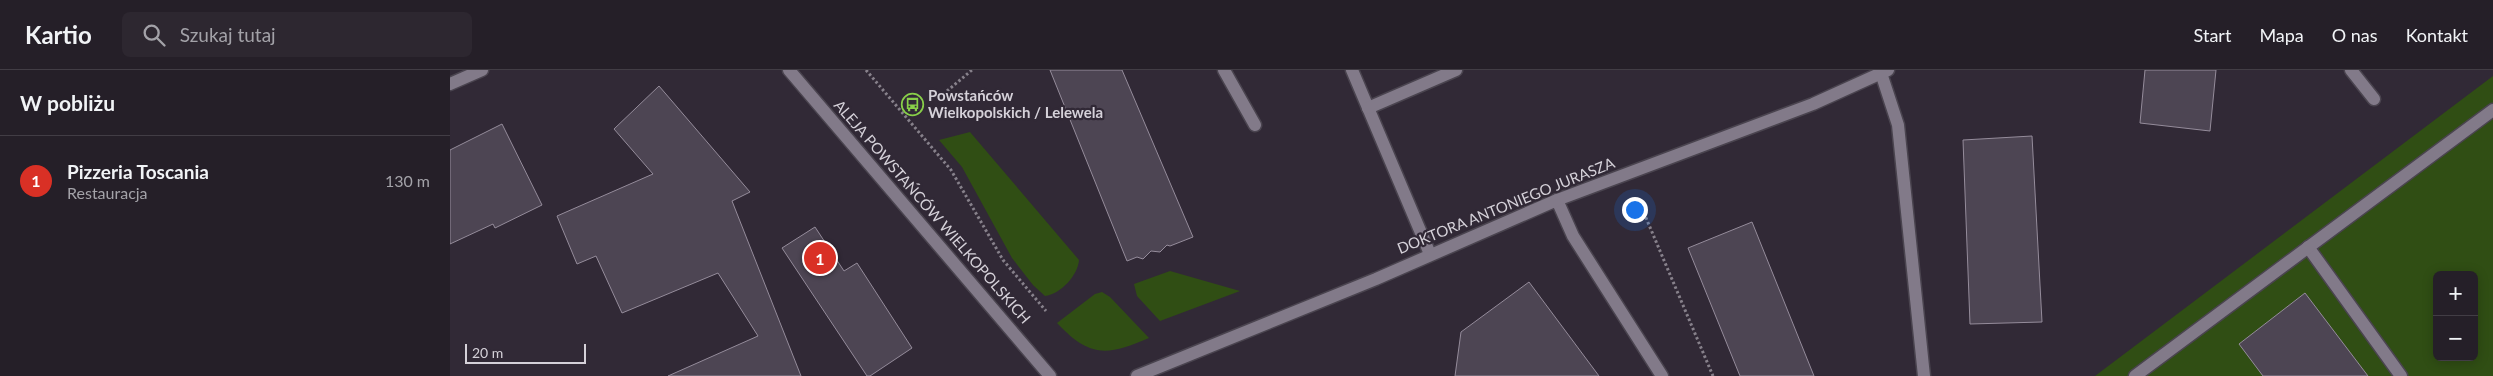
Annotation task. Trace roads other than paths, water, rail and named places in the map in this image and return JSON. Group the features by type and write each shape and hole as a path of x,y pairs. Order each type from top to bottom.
{"street":[{"path":"450,84 482,70"},
{"name":"ALEJA POWSTAŃCÓW WIELKOPOLSKICH","path":"789,70 1050,376"},
{"path":"1224,70 1254,125"},
{"path":"1352,70 1430,254"},
{"path":"1368,108 1456,70"},
{"path":"2352,70 2374,98"},
{"path":"1885,72 1898,125 1924,376"},
{"name":"DOKTORA ANTONIEGO JURASZA","path":"1137,376 1376,279 1557,200 1813,104 1885,72"},
{"path":"2141,374 2493,110"},
{"path":"1557,200 1573,236 1662,376"},
{"path":"2308,247 2401,376"}],"place":[{"name":"Powstańców Wielkopolskich / Lelewela","path":"912,105"},
{"name":"Pizzeria Toscania","path":"820,258"}]}
